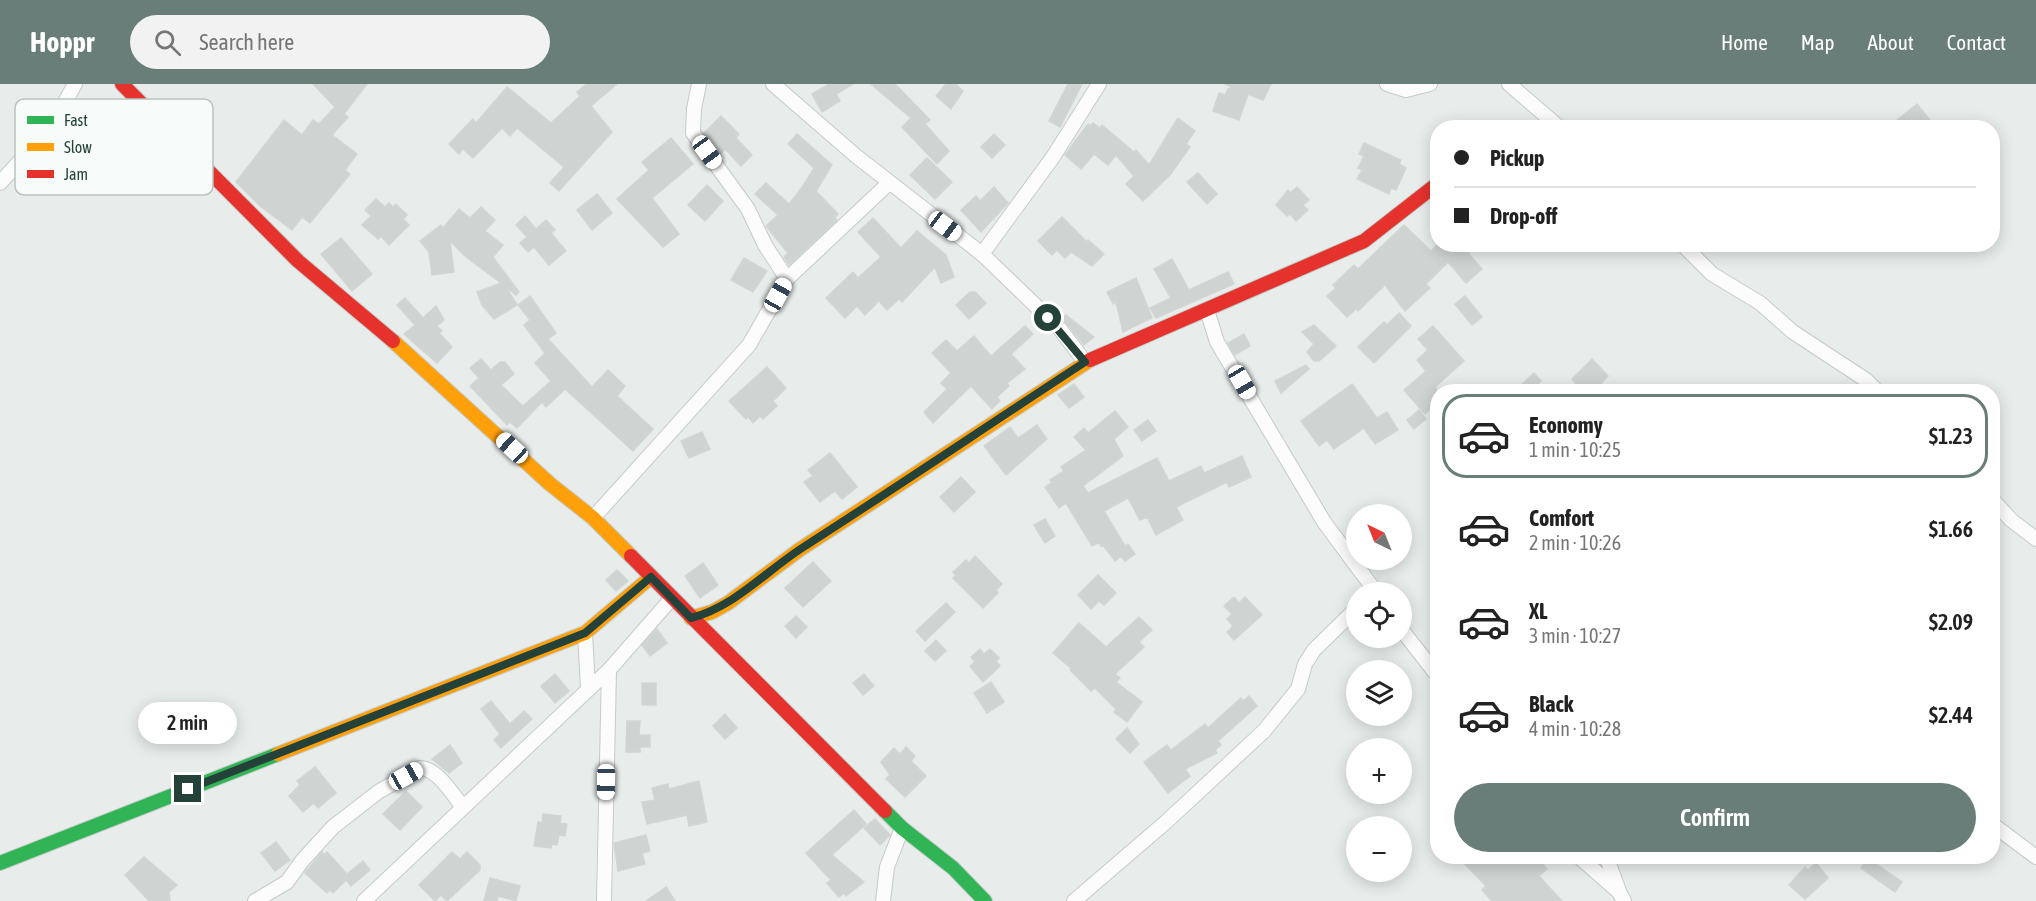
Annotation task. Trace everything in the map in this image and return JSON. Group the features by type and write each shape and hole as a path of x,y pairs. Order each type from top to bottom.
{"street":[{"path":"67,99 75,84"},
{"path":"122,84 137,99"},
{"path":"699,84 694,109 693,133 748,209 765,245 787,279"},
{"path":"773,84 889,183 982,254 1060,330 1085,362"},
{"path":"982,254 1053,157 1099,84"},
{"path":"1387,84 1406,90 1430,84"},
{"path":"1509,84 1551,120"},
{"path":"0,183 15,167"},
{"path":"213,176 298,261 437,379 550,484 593,518 902,828 953,868 985,901"},
{"path":"593,518 749,345 787,279 889,183"},
{"path":"691,618 712,612 728,603 799,550 891,492 1085,362 1364,241 1430,189"},
{"path":"1690,252 1712,274 1760,303 1793,332 1870,384"},
{"path":"1207,310 1217,342 1318,512 1369,582"},
{"path":"2000,507 2036,539"},
{"path":"0,863 585,633 651,577"},
{"path":"364,901 609,670 672,598"},
{"path":"1074,901 1166,822 1264,731 1298,689 1305,664 1314,650 1346,619"},
{"path":"585,633 588,688"},
{"path":"1412,643 1430,666"},
{"path":"604,901 609,670"},
{"path":"255,901 287,882 333,826 378,792 420,768 427,768 434,774 463,807"},
{"path":"883,901 887,867 902,828"},
{"path":"2000,830 2036,857"},
{"path":"1587,864 1622,897"},
{"path":"1609,864 1622,897"}],"building":[{"path":"313,84 367,84 344,114 348,117 332,135 357,154 345,170 350,174 310,223 302,217 292,230 260,206 236,182 284,120 302,135 313,120 319,124 335,107"},
{"path":"587,84 617,84 591,106 612,132 559,191 550,183 564,167 517,128 510,136 502,128 473,158 463,149 459,154 449,144 473,119 476,123 507,87 551,123 580,96 577,92"},
{"path":"829,84 853,84 836,94 840,101 822,112 812,94"},
{"path":"871,84 895,84 930,120 925,124 949,151 937,164 902,127 911,118"},
{"path":"946,84 956,84 963,91 951,109 936,96"},
{"path":"1068,84 1082,84 1060,127 1049,121"},
{"path":"1225,84 1271,84 1263,100 1248,94 1239,120 1213,111 1219,93 1225,95 1232,87"},
{"path":"1917,104 1930,120 1897,120"},
{"path":"721,116 739,134 736,138 752,155 741,166 725,149 720,154 704,133"},
{"path":"1178,118 1195,131 1186,144 1190,147 1170,175 1143,201 1126,184 1134,176 1116,155 1108,165 1094,154 1081,169 1065,155 1088,124 1090,126 1093,123 1100,128 1102,125 1134,152 1136,150 1149,165"},
{"path":"797,134 832,165 816,191 838,214 835,217 837,220 789,265 784,257 788,253 766,226 778,215 755,194 766,183 789,204 803,186 814,168 788,144"},
{"path":"994,134 1005,145 992,158 981,147"},
{"path":"671,138 693,164 652,198 679,234 663,247 617,199 649,170 642,162"},
{"path":"1364,143 1401,160 1399,164 1406,168 1396,190 1391,188 1389,194 1357,179 1362,170 1358,168 1364,156 1359,154"},
{"path":"927,158 952,182 935,199 910,175"},
{"path":"1198,173 1217,194 1207,204 1187,182"},
{"path":"707,185 723,201 705,221 688,205"},
{"path":"994,187 1008,203 981,232 961,210 976,196 980,201"},
{"path":"1297,187 1309,200 1303,205 1308,210 1296,221 1276,205 1288,190 1290,193"},
{"path":"597,194 612,213 592,230 577,210"},
{"path":"376,199 385,207 389,203 393,207 396,204 407,215 403,219 409,225 389,245 381,236 378,239 362,225 371,216 365,210"},
{"path":"481,207 495,220 485,231 503,245 493,257 519,292 516,295 506,287 517,305 494,319 482,305 477,292 501,283 466,257 450,241 454,272 432,275 429,252 420,241 441,225 443,228 459,209 470,218"},
{"path":"525,216 536,229 546,220 555,230 551,233 566,251 549,265 534,247 528,252 520,243 527,237 516,225"},
{"path":"1062,217 1087,242 1088,240 1104,254 1092,266 1071,252 1065,258 1057,250 1052,255 1038,241"},
{"path":"873,218 901,248 917,231 946,255 954,277 941,283 935,267 902,302 899,299 887,310 879,301 865,315 857,306 845,318 826,298 853,272 858,278 881,257 858,232"},
{"path":"1404,225 1430,252 1469,252 1482,269 1466,283 1448,262 1426,284 1430,288 1405,311 1385,285 1358,311 1356,309 1347,317 1327,296 1336,288 1333,285 1354,265 1358,269"},
{"path":"341,238 372,274 352,291 321,254"},
{"path":"744,258 767,271 753,292 731,280"},
{"path":"1172,259 1189,290 1228,272 1234,284 1156,318 1150,308 1171,298 1154,269"},
{"path":"1136,278 1152,318 1123,332 1116,302 1113,304 1107,292"},
{"path":"970,292 975,292 986,303 969,319 956,305"},
{"path":"530,296 556,333 548,339 592,387 608,370 625,386 617,396 653,429 633,451 565,389 546,407 542,402 517,428 510,422 507,425 470,386 479,378 470,368 481,359 491,370 500,362 505,362 514,374 501,385 523,406 551,381 535,363 545,353 524,325 530,320 518,305"},
{"path":"1465,296 1482,317 1472,325 1455,304"},
{"path":"405,298 423,318 436,306 444,320 437,326 442,331 439,333 452,347 437,363 404,334 415,325 397,305"},
{"path":"1399,313 1411,326 1374,363 1358,347 1384,322 1387,325"},
{"path":"1066,315 1094,337 1084,345 1062,318"},
{"path":"1314,325 1336,346 1319,361 1314,361 1307,352 1314,344 1302,332"},
{"path":"1025,326 1033,334 1011,354 1025,369 1007,383 1009,386 997,397 1000,401 992,409 971,386 933,423 924,412 947,389 941,383 951,373 932,353 946,340 957,351 974,336 991,356"},
{"path":"1433,326 1464,361 1438,384 1430,384 1430,409 1425,414 1404,390 1426,371 1417,360 1428,350 1418,339"},
{"path":"1244,334 1250,346 1235,355 1228,343"},
{"path":"1592,359 1608,376 1600,384 1577,384 1572,379"},
{"path":"1306,365 1309,369 1281,393 1275,381"},
{"path":"767,367 786,388 773,401 777,406 763,419 760,416 753,423 729,401"},
{"path":"1534,373 1541,381 1538,384 1522,384"},
{"path":"1074,384 1084,397 1069,408 1058,395"},
{"path":"1352,384 1377,418 1387,412 1398,430 1375,444 1364,428 1334,449 1327,440 1319,446 1301,421"},
{"path":"1419,410 1426,419 1414,429 1407,420"},
{"path":"1115,411 1128,427 1114,439 1123,456 1083,486 1088,493 1157,458 1169,481 1201,466 1204,473 1242,456 1251,477 1229,487 1227,482 1176,507 1183,520 1156,535 1147,517 1140,520 1128,498 1104,511 1125,546 1128,544 1135,554 1125,561 1121,556 1115,561 1099,542 1092,546 1066,503 1059,508 1045,487 1052,483 1050,480 1064,471 1061,467 1086,450 1074,437 1084,428 1088,433"},
{"path":"1148,420 1156,431 1142,441 1134,430"},
{"path":"1037,425 1047,439 1006,475 984,446 1010,427 1018,438"},
{"path":"702,432 710,449 689,458 681,441"},
{"path":"830,453 857,487 842,499 835,491 820,502 804,482 813,476 808,470"},
{"path":"961,477 975,492 954,512 940,497"},
{"path":"1045,519 1055,536 1045,543 1034,525"},
{"path":"975,556 1002,584 996,590 998,593 983,608 953,578 956,575 953,572 966,560 969,563"},
{"path":"813,562 831,581 803,607 785,588"},
{"path":"703,563 718,585 700,598 685,576"},
{"path":"617,570 628,581 616,591 606,580"},
{"path":"1098,575 1116,593 1104,605 1099,601 1091,609 1078,595"},
{"path":"1234,597 1239,603 1245,597 1262,615 1234,640 1227,632 1233,626 1227,619 1232,614 1224,606"},
{"path":"946,603 955,612 925,641 916,631"},
{"path":"796,616 807,627 796,638 785,626"},
{"path":"1139,617 1152,630 1139,642 1144,647 1115,674 1120,678 1116,682 1142,702 1127,722 1114,712 1116,709 1095,688 1091,691 1070,670 1072,669 1053,653 1079,623 1106,647"},
{"path":"657,629 667,643 650,656 642,645"},
{"path":"936,640 946,651 935,661 925,651"},
{"path":"980,649 984,654 990,649 999,658 996,661 1000,666 983,682 970,666 975,662 971,657"},
{"path":"555,674 569,691 555,703 541,686"},
{"path":"864,674 874,686 863,695 853,683"},
{"path":"991,682 1004,702 987,713 974,693"},
{"path":"642,683 656,683 656,705 642,705"},
{"path":"1249,696 1257,706 1218,741 1221,745 1215,750 1217,753 1185,769 1190,776 1168,793 1144,762 1167,745 1171,750 1205,724 1208,728 1241,698 1243,701"},
{"path":"491,701 510,724 524,711 532,719 501,748 494,740 500,734 481,709"},
{"path":"725,714 737,728 725,739 713,726"},
{"path":"627,721 640,721 639,735 650,735 650,747 640,747 640,752 626,752"},
{"path":"1127,728 1139,744 1130,753 1116,739"},
{"path":"450,745 462,763 449,773 432,759"},
{"path":"906,747 915,756 911,761 926,776 905,797 886,779 890,775 881,762 894,748 900,754"},
{"path":"315,767 336,793 318,808 314,803 303,812 289,796 300,785 297,781"},
{"path":"699,781 707,822 689,826 687,815 647,824 642,802 655,800 652,788 668,784 669,789"},
{"path":"406,791 422,807 400,830 383,814"},
{"path":"854,810 866,824 832,855 864,882 846,896 844,893 839,897 827,883 831,880 806,853"},
{"path":"543,814 561,816 560,823 567,824 565,836 559,835 557,845 552,844 551,848 534,846 538,822 542,823"},
{"path":"875,819 890,835 880,845 864,828"},
{"path":"646,835 650,851 642,853 645,864 618,871 614,843"},
{"path":"276,842 290,860 275,871 261,853"},
{"path":"322,852 324,855 327,852 347,874 363,861 370,870 351,886 346,880 333,893 330,890 327,893 305,873"},
{"path":"452,852 460,859 467,852 480,865 480,870 447,901 441,895 435,901 419,885"},
{"path":"144,857 177,885 169,892 170,901 149,901 125,875"},
{"path":"1465,864 1543,864 1547,869 1539,876 1562,901 1492,901 1482,890 1486,886"},
{"path":"1817,864 1828,878 1805,899 1789,885 1805,867 1808,870"},
{"path":"1864,864 1876,864 1902,882 1895,892 1861,868"},
{"path":"490,878 520,886 516,901 498,896 497,901 484,901"},
{"path":"666,887 675,901 646,901"}],"traffic: fast":[{"path":"0,863 278,754"},
{"path":"885,811 902,828 953,868 985,901"}],"traffic: slow":[{"path":"393,341 550,484 593,518 631,556"},
{"path":"691,618 712,612 728,603 799,550 1090,360"},
{"path":"278,754 585,633 651,577"}],"traffic: jam":[{"path":"122,84 137,99"},
{"path":"213,176 298,261 393,341"},
{"path":"1090,360 1364,241 1430,189"},
{"path":"631,556 885,811"}],"route":[{"path":"188,789 585,633 651,577 691,618 712,612 728,603 799,550 891,492 1085,362 1048,318"}]}
